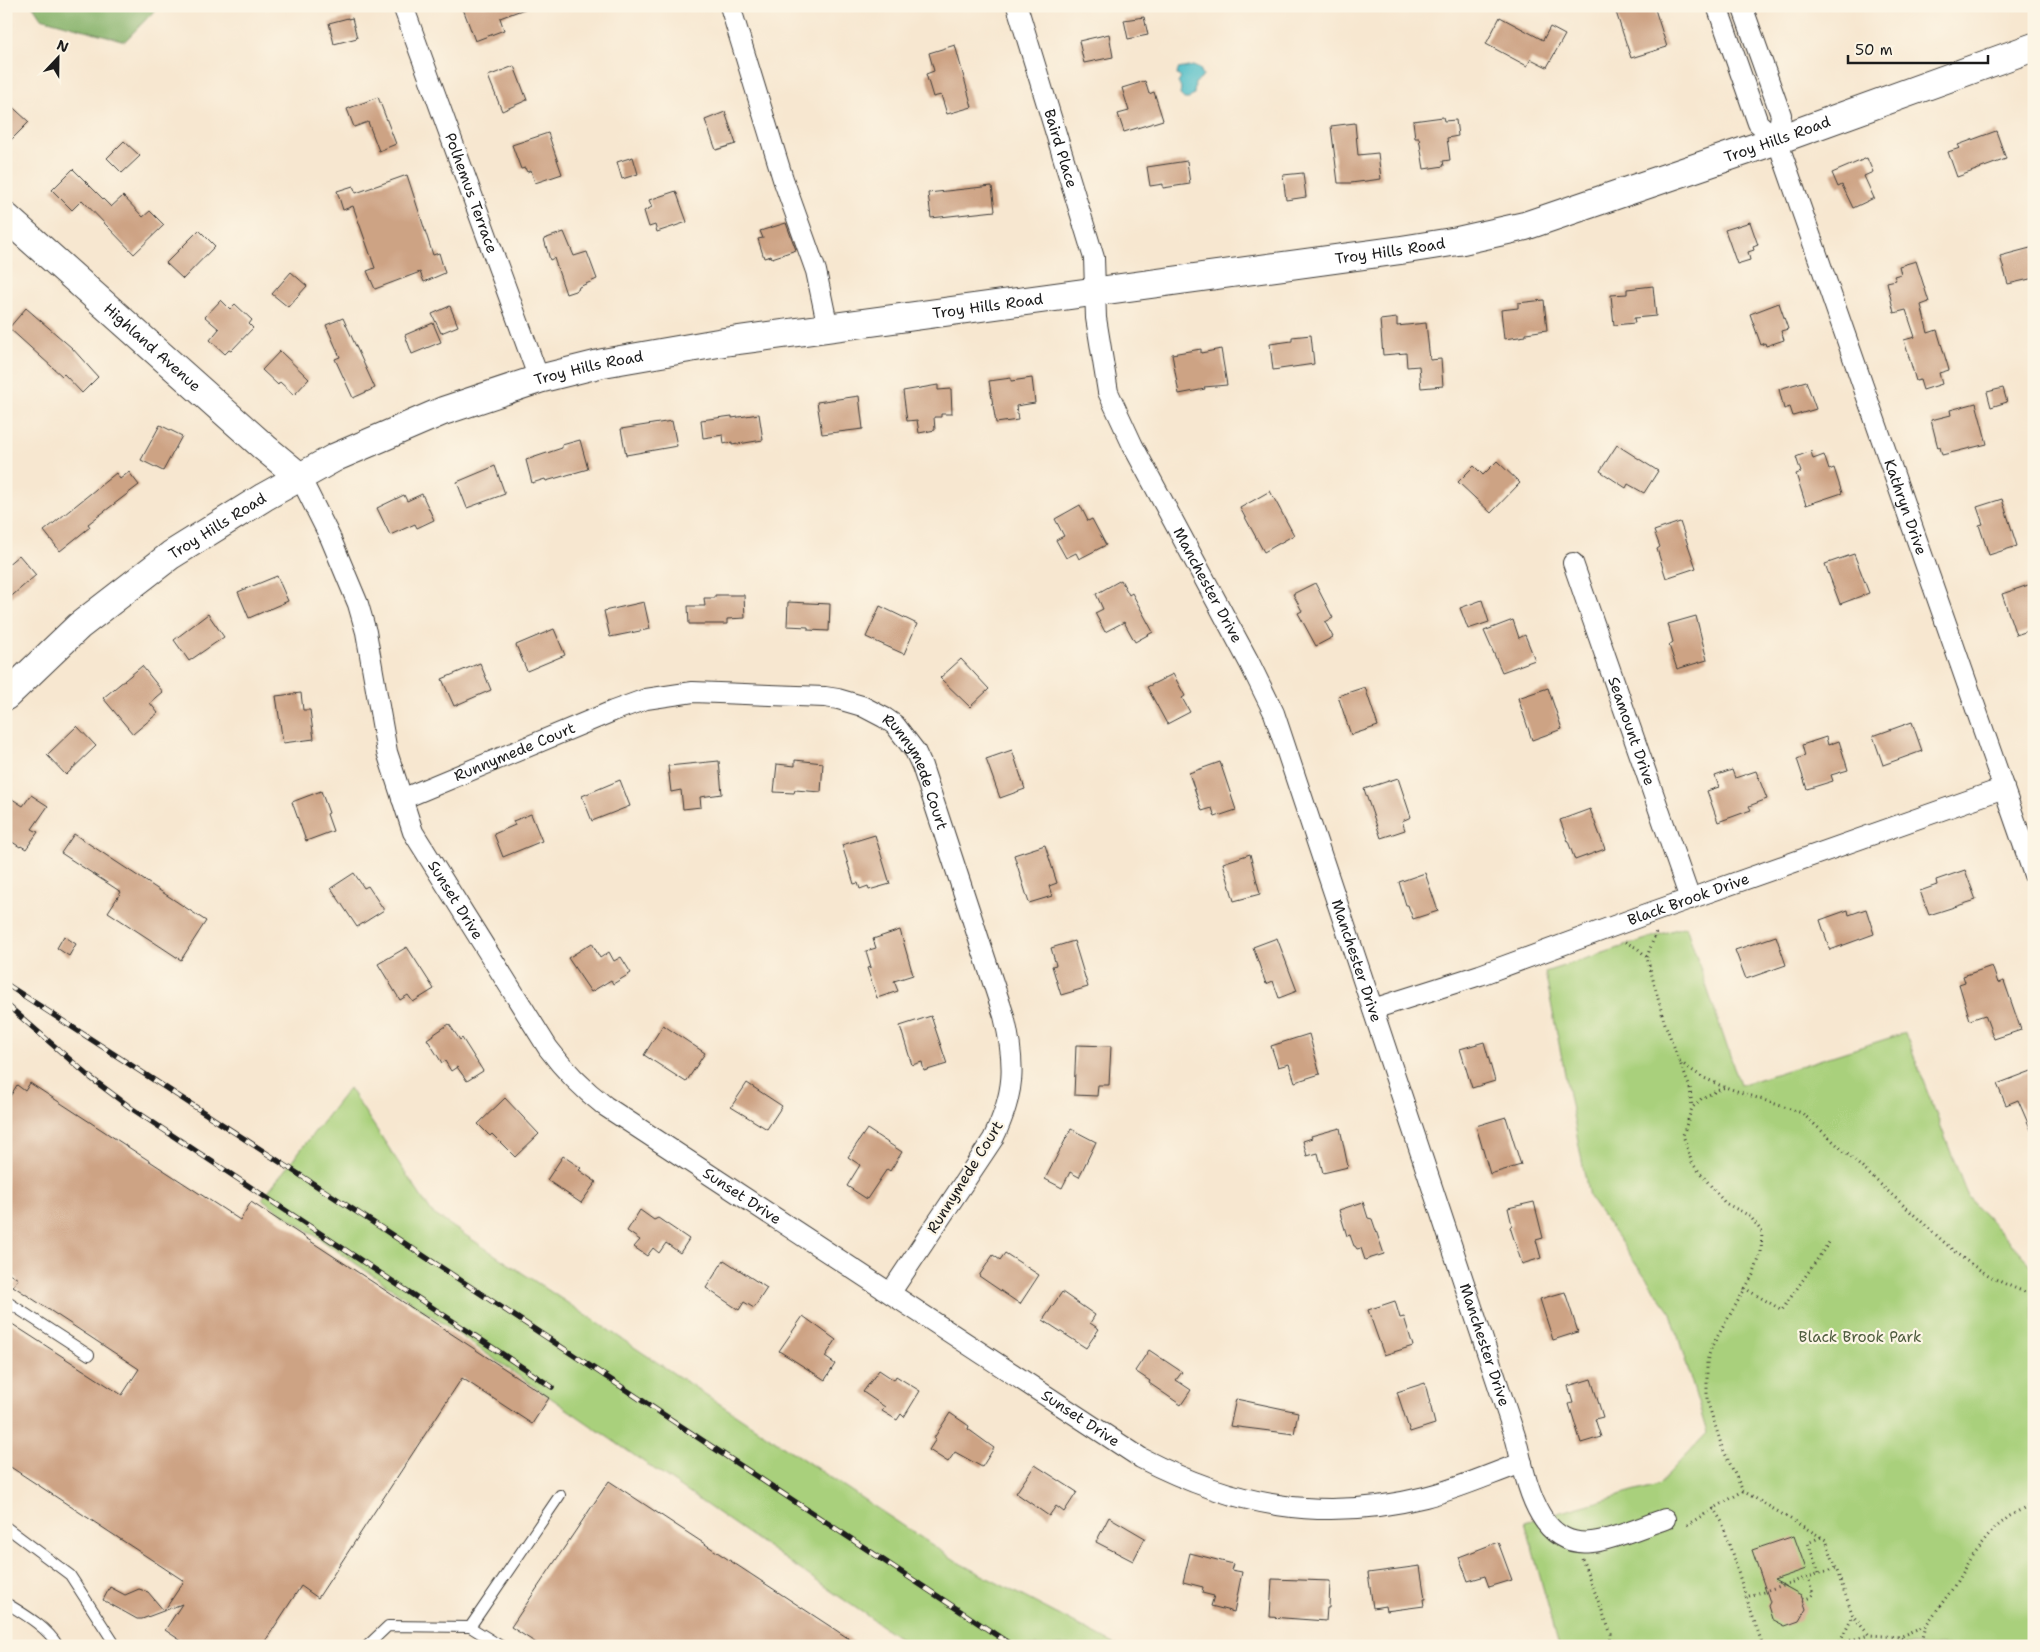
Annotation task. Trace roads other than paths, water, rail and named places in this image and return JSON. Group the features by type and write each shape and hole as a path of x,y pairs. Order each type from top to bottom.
{"main road":[{"name":"Troy Hills Road","path":"6,696 78,626 171,555 264,496 336,457 443,411 539,379 603,363 706,345 1458,241 1525,226 1777,140 2034,47"},
{"name":"Highland Avenue","path":"6,217 258,442 300,477"}],"street":[{"name":"Polhemus Terrace","path":"403,6 539,379"},
{"path":"730,6 783,179 816,271 828,328"},
{"name":"Baird Place","path":"1017,6 1094,258 1095,292"},
{"path":"1716,6 1758,123 1777,140"},
{"path":"1742,6 1780,115 1777,140"},
{"name":"Kathryn Drive","path":"1777,140 2034,876"},
{"name":"Manchester Drive","path":"1095,292 1096,318 1108,392 1133,446 1274,713 1512,1427 1535,1504 1547,1527 1557,1535 1576,1542 1594,1542 1665,1519"},
{"name":"Sunset Drive","path":"300,477 330,537 358,604 366,632 387,752 413,832 548,1048 575,1081 605,1106 1141,1458 1175,1475 1225,1494 1260,1503 1298,1508 1336,1509 1387,1505 1449,1490 1522,1463"},
{"name":"Seamount Drive","path":"1573,563 1690,899"},
{"name":"Runnymede Court","path":"402,799 613,711 646,699 671,695 693,692 825,697 862,706 895,725 916,751 922,766 1004,1016 1010,1040 1013,1065 1009,1099 1004,1116 993,1139 890,1292"},
{"name":"Black Brook Drive","path":"1373,1009 1480,975 2004,788"}],"lane":[{"path":"6,1300 89,1355"},
{"path":"470,1627 560,1495"},
{"path":"6,1527 70,1575 116,1646"},
{"path":"6,1603 28,1617 54,1639 58,1646"},
{"path":"367,1646 388,1626 470,1627 501,1646"}],"water":[{"path":"1193,66 1200,69 1203,75 1195,83 1194,94 1189,99 1184,99 1180,95 1181,87 1178,83 1181,78 1177,75 1178,69"}],"railway":[{"path":"6,984 380,1227 1013,1646"},
{"path":"6,1004 91,1078 131,1108 552,1387"}],"park label":[{"name":"Black Brook Park","path":"1860,1337"}]}
